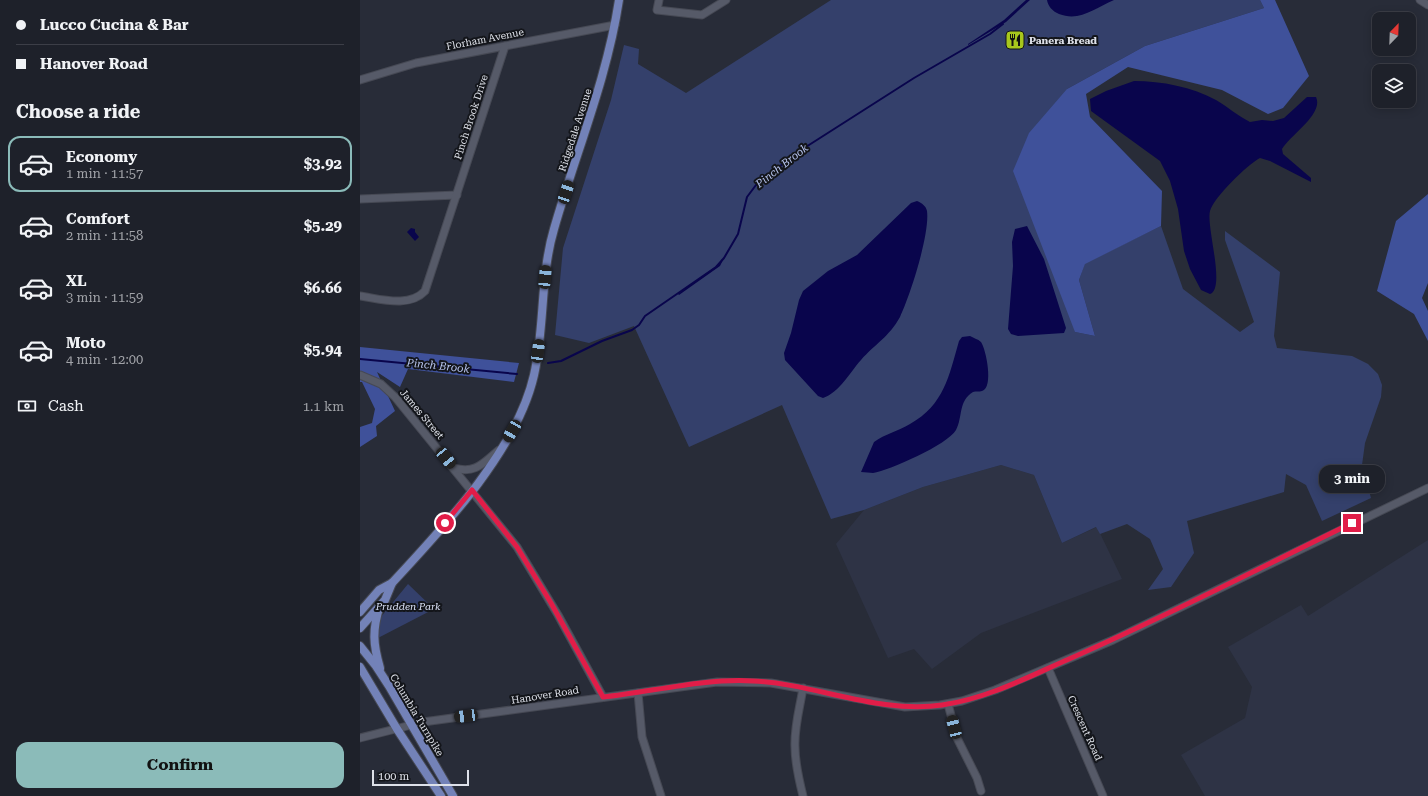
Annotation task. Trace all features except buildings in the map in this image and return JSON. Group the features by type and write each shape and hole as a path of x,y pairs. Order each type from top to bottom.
{"main road":[{"name":"Ridgedale Avenue","path":"360,612 379,590 392,583 422,551 472,490 504,446 517,422 534,376 549,247 606,65 619,0"},
{"name":"Ridgedale Avenue","path":"360,628 385,600 392,583"},
{"path":"380,605 374,630 373,643 382,675"},
{"name":"Columbia Turnpike","path":"360,646 382,675 453,796"},
{"path":"360,667 397,729 441,796"}],"street":[{"path":"659,0 657,10 697,15 706,13 726,0"},
{"path":"1420,0 1428,5"},
{"name":"Florham Avenue","path":"360,80 416,63 615,25"},
{"name":"Pinch Brook Drive","path":"360,296 406,302 421,296 428,286 505,46"},
{"path":"360,199 457,195"},
{"name":"James Street","path":"360,375 380,384 395,397 517,547 551,603 603,697"},
{"path":"454,468 464,471 477,469 504,446"},
{"name":"Hanover Road","path":"360,738 411,725 705,683 736,681 771,683 804,688 905,707 948,704 988,692 1113,640 1428,488"},
{"name":"Crescent Road","path":"1048,668 1103,796"},
{"path":"803,796 795,760 795,732 804,688"},
{"path":"638,693 642,737 661,796"},
{"path":"948,704 956,738 973,769 981,792"}],"shaded area":[{"path":"1026,0 1030,0 1006,22 968,45 1004,20"},
{"path":"1047,0 1114,0 1087,13 1067,16 1054,11 1048,4"},
{"path":"1260,0 1275,0 1309,76 1283,108 1268,114 1222,90 1128,67 1086,94 1090,117 1162,191 1161,226 1085,264 1079,280 1095,336 1075,332 1013,171 1029,133 1067,89 1145,46 1264,8"},
{"path":"1134,81 1155,82 1187,88 1207,95 1250,122 1262,120 1273,121 1284,118 1307,97 1316,97 1317,104 1311,117 1282,149 1283,154 1311,178 1311,182 1270,161 1260,158 1247,167 1224,190 1213,205 1210,211 1210,219 1216,281 1214,289 1210,294 1201,290 1190,269 1184,251 1178,209 1170,181 1160,161 1091,111 1090,99 1106,91"},
{"path":"1428,194 1428,283 1422,298 1428,311 1428,341 1414,314 1377,291 1396,221"},
{"path":"917,201 926,208 927,221 914,280 900,317 887,335 866,354 840,387 823,398 818,396 785,360 784,353 803,291 828,271 857,255 911,203"},
{"path":"1027,226 1044,259 1066,328 1064,333 1018,336 1011,334 1008,329 1013,266 1012,242 1015,229"},
{"path":"411,228 415,229 415,232 419,237 415,241 407,232"},
{"path":"722,259 723,260 720,266 679,295 678,294 719,264"},
{"path":"970,336 980,341 983,346 987,360 988,383 986,388 982,391 973,392 965,400 956,430 942,443 918,456 881,471 873,473 861,472 874,442 910,424 931,408 944,388 959,341 962,337"},
{"path":"360,347 519,363 514,382 408,369 400,387 377,372 395,411 376,426 377,436 360,447 360,427 372,423 375,409 362,382 360,382"},
{"path":"1001,465 1034,475 1062,543 1097,527 1122,579 981,633 932,669 914,649 888,658 836,544 864,510 923,487"},
{"path":"1428,540 1428,796 1205,796 1181,755 1245,718 1252,687 1228,647 1301,605 1308,616"}],"green space":[{"path":"831,0 1260,0 1264,8 1145,46 1067,89 1075,332 1095,336 1079,280 1085,263 1161,226 1183,289 1240,332 1254,322 1225,240 1225,231 1280,272 1274,336 1277,348 1352,356 1368,364 1378,374 1382,385 1381,397 1365,443 1362,465 1371,498 1322,521 1306,485 1286,474 1284,492 1187,521 1194,553 1171,587 1148,590 1163,569 1150,539 1127,524 1100,534 1096,527 1062,543 1034,475 1001,465 923,487 864,510 831,519 782,405 689,447 634,326 589,343 555,335 563,248 611,100 624,45 639,49 638,64 686,93"},
{"name":"Prudden Park","path":"408,584 434,609 376,639 380,618"}],"waterway":[{"name":"Pinch Brook","path":"548,363 561,361 602,341 632,330 639,325 645,316 716,267 724,258 738,234 747,197 756,185 798,152 914,78 990,34 1003,24"},
{"name":"Pinch Brook","path":"360,359 517,374"}],"place":[{"name":"Panera Bread","path":"1015,40"}],"route":[{"path":"445,523 472,490 517,547 535,575 603,697 717,682 754,681 804,688 905,707 940,705 962,701 995,690 1113,640 1352,523"}]}
